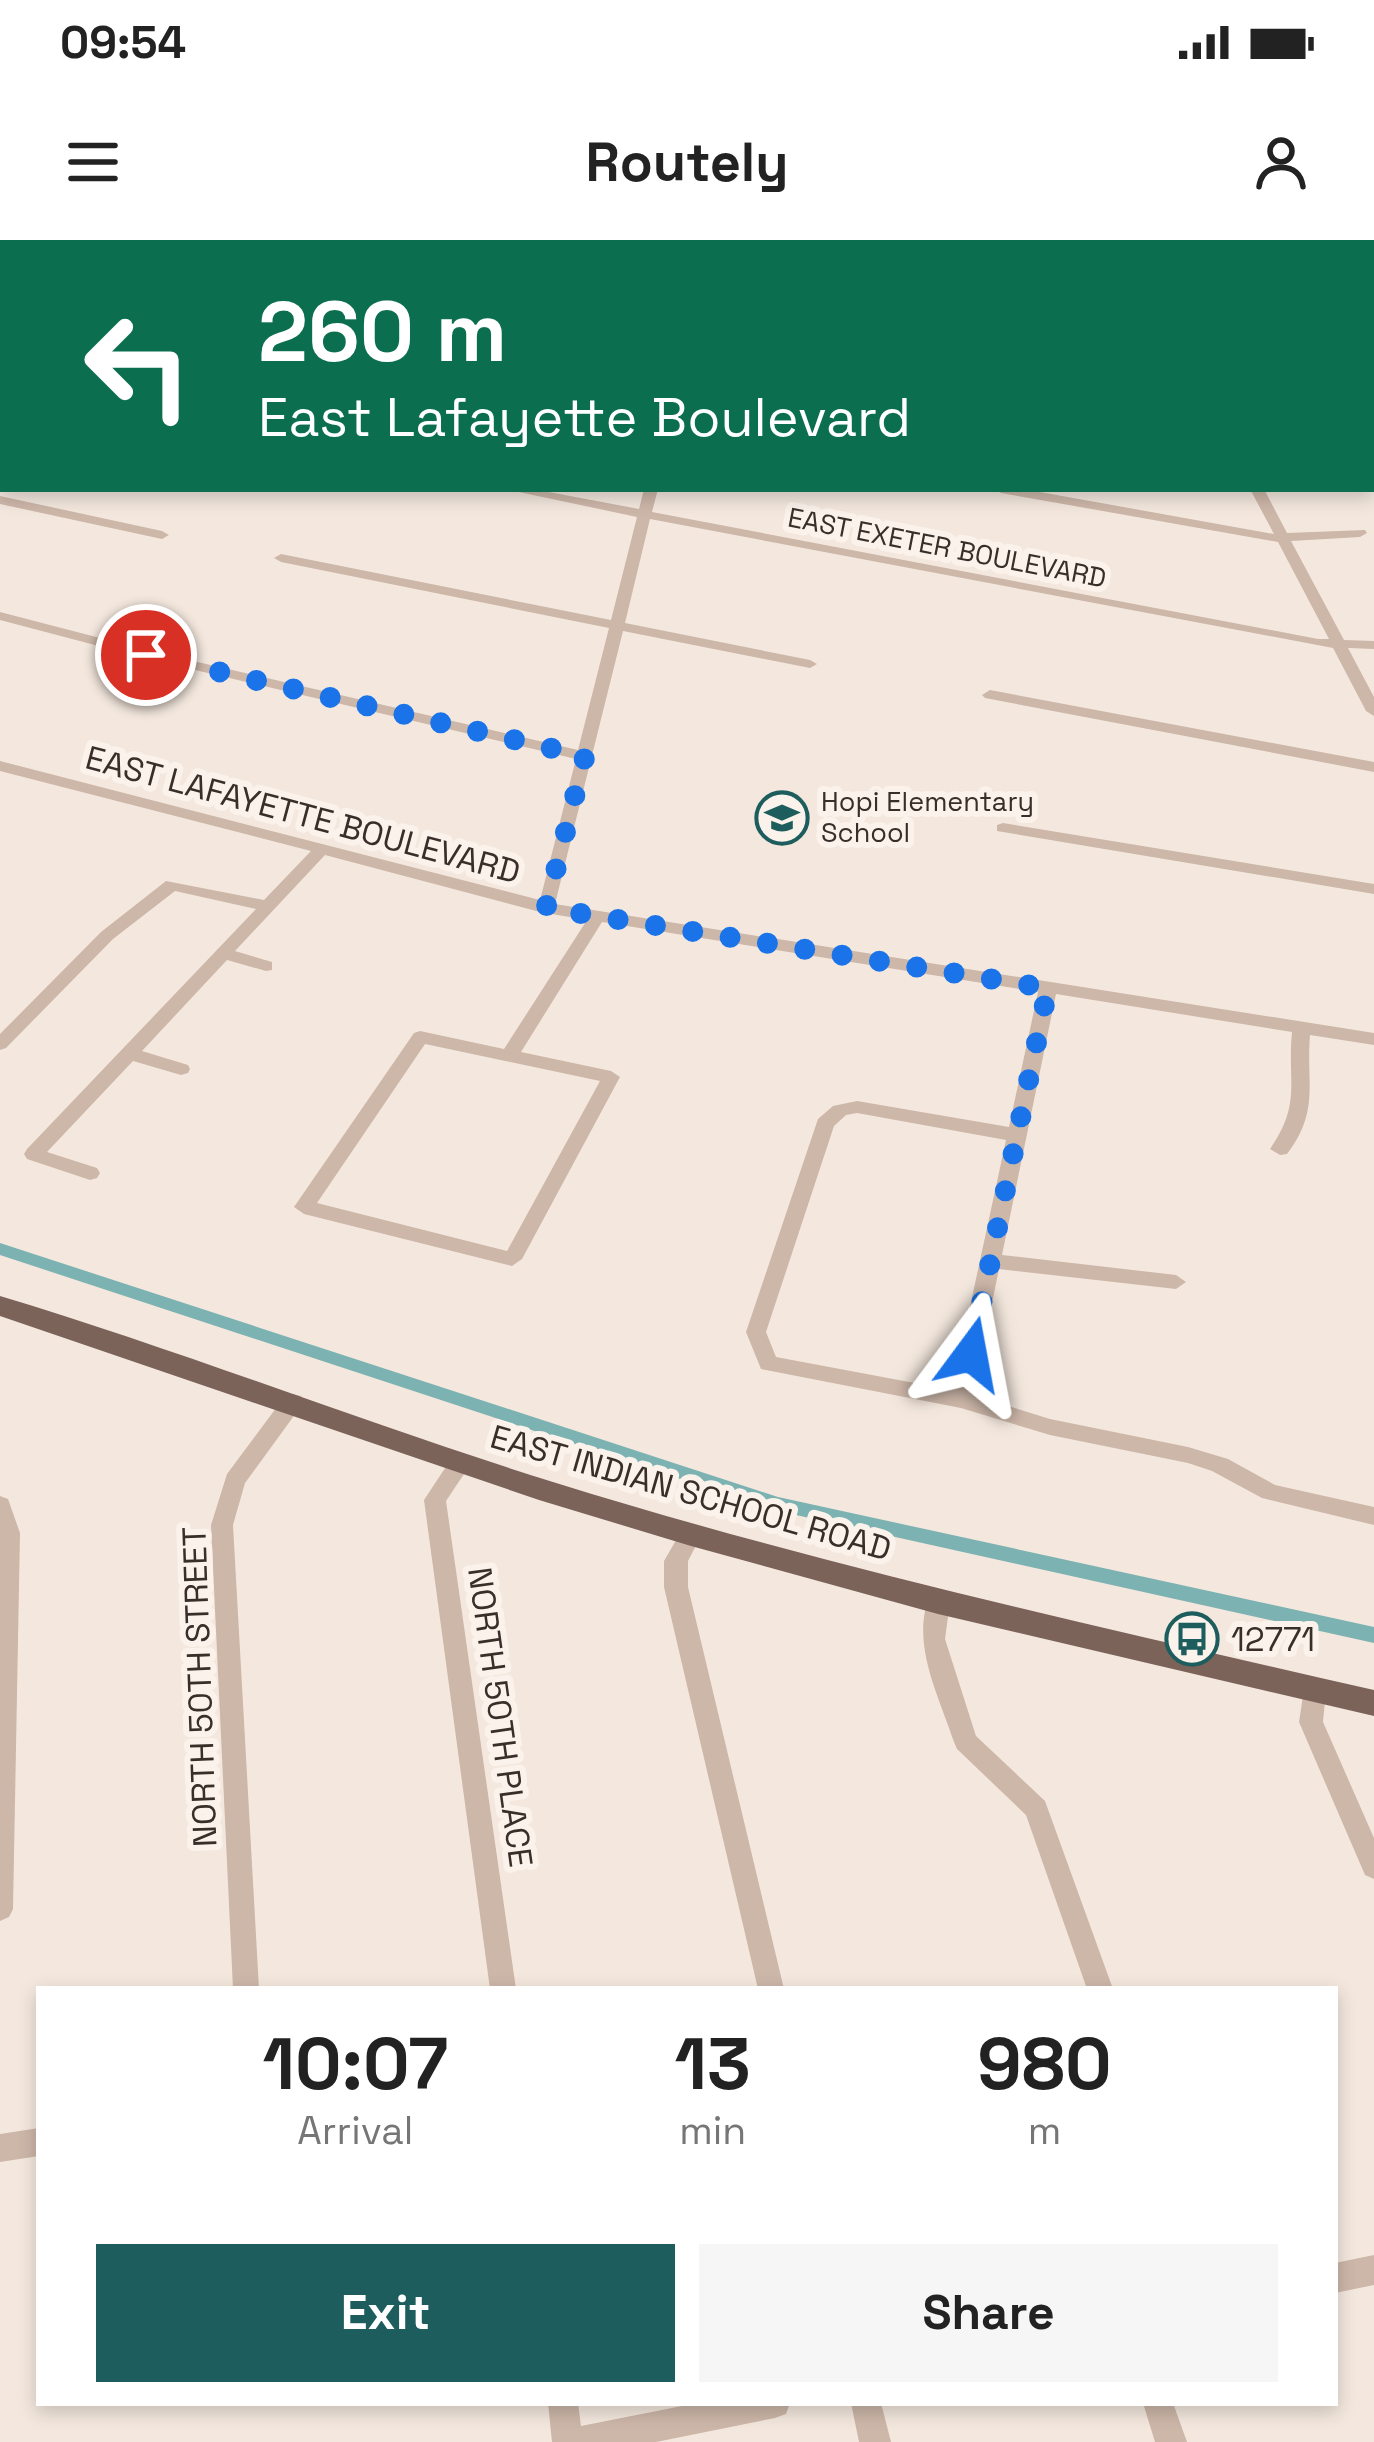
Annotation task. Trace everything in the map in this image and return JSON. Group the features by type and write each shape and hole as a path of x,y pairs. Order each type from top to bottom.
{"main road":[{"name":"EAST INDIAN SCHOOL ROAD","path":"0,1306 461,1462 691,1534 938,1602 1374,1703"}],"street":[{"name":"EAST EXETER BOULEVARD","path":"528,492 1340,646 1374,645"},
{"path":"546,908 649,492"},
{"path":"1018,492 1284,540 1360,532"},
{"path":"1259,492 1374,711"},
{"path":"3,498 162,535"},
{"path":"281,558 615,629 810,664"},
{"path":"0,616 148,656 585,756"},
{"path":"990,695 1374,766"},
{"name":"EAST LAFAYETTE BOULEVARD","path":"0,766 546,908 1374,1039"},
{"path":"1003,828 1374,889"},
{"path":"90,1173 34,1154 321,850"},
{"path":"0,1044 157,892 172,885 264,910"},
{"path":"509,1056 597,916"},
{"path":"222,953 266,966"},
{"path":"961,1400 1048,988"},
{"path":"1280,1149 1298,1130 1304,1072 1298,1048 1301,1028"},
{"path":"420,1037 509,1056 611,1077 512,1258 304,1207 420,1037"},
{"path":"128,1053 181,1069"},
{"path":"1017,1135 857,1107 840,1110 825,1123 756,1332 767,1363 961,1400 1050,1427 1188,1455 1270,1492 1374,1516"},
{"path":"993,1261 1176,1282"},
{"name":"NORTH 50TH STREET","path":"246,1986 221,1525 236,1480 293,1402"},
{"name":"NORTH 50TH PLACE","path":"461,1462 435,1500 503,1986"},
{"path":"0,1505 9,1521 0,1909"},
{"path":"691,1534 676,1561 676,1587 770,1986"},
{"path":"938,1602 933,1639 966,1742 1036,1810 1099,1986"},
{"path":"1314,1690 1311,1722 1374,1867"},
{"path":"0,2148 36,2142"},
{"path":"1338,2277 1374,2270"},
{"path":"562,2406 568,2442"},
{"path":"578,2442 760,2406"},
{"path":"867,2406 875,2442"},
{"path":"1159,2406 1171,2442"}],"waterway":[{"path":"0,1249 778,1504 1374,1635"}],"place":[{"name":"Hopi Elementary School","path":"782,818"},
{"name":"12771","path":"1192,1639"}],"route":[{"path":"146,655 585,756 546,908 1048,988 971,1354"}]}
